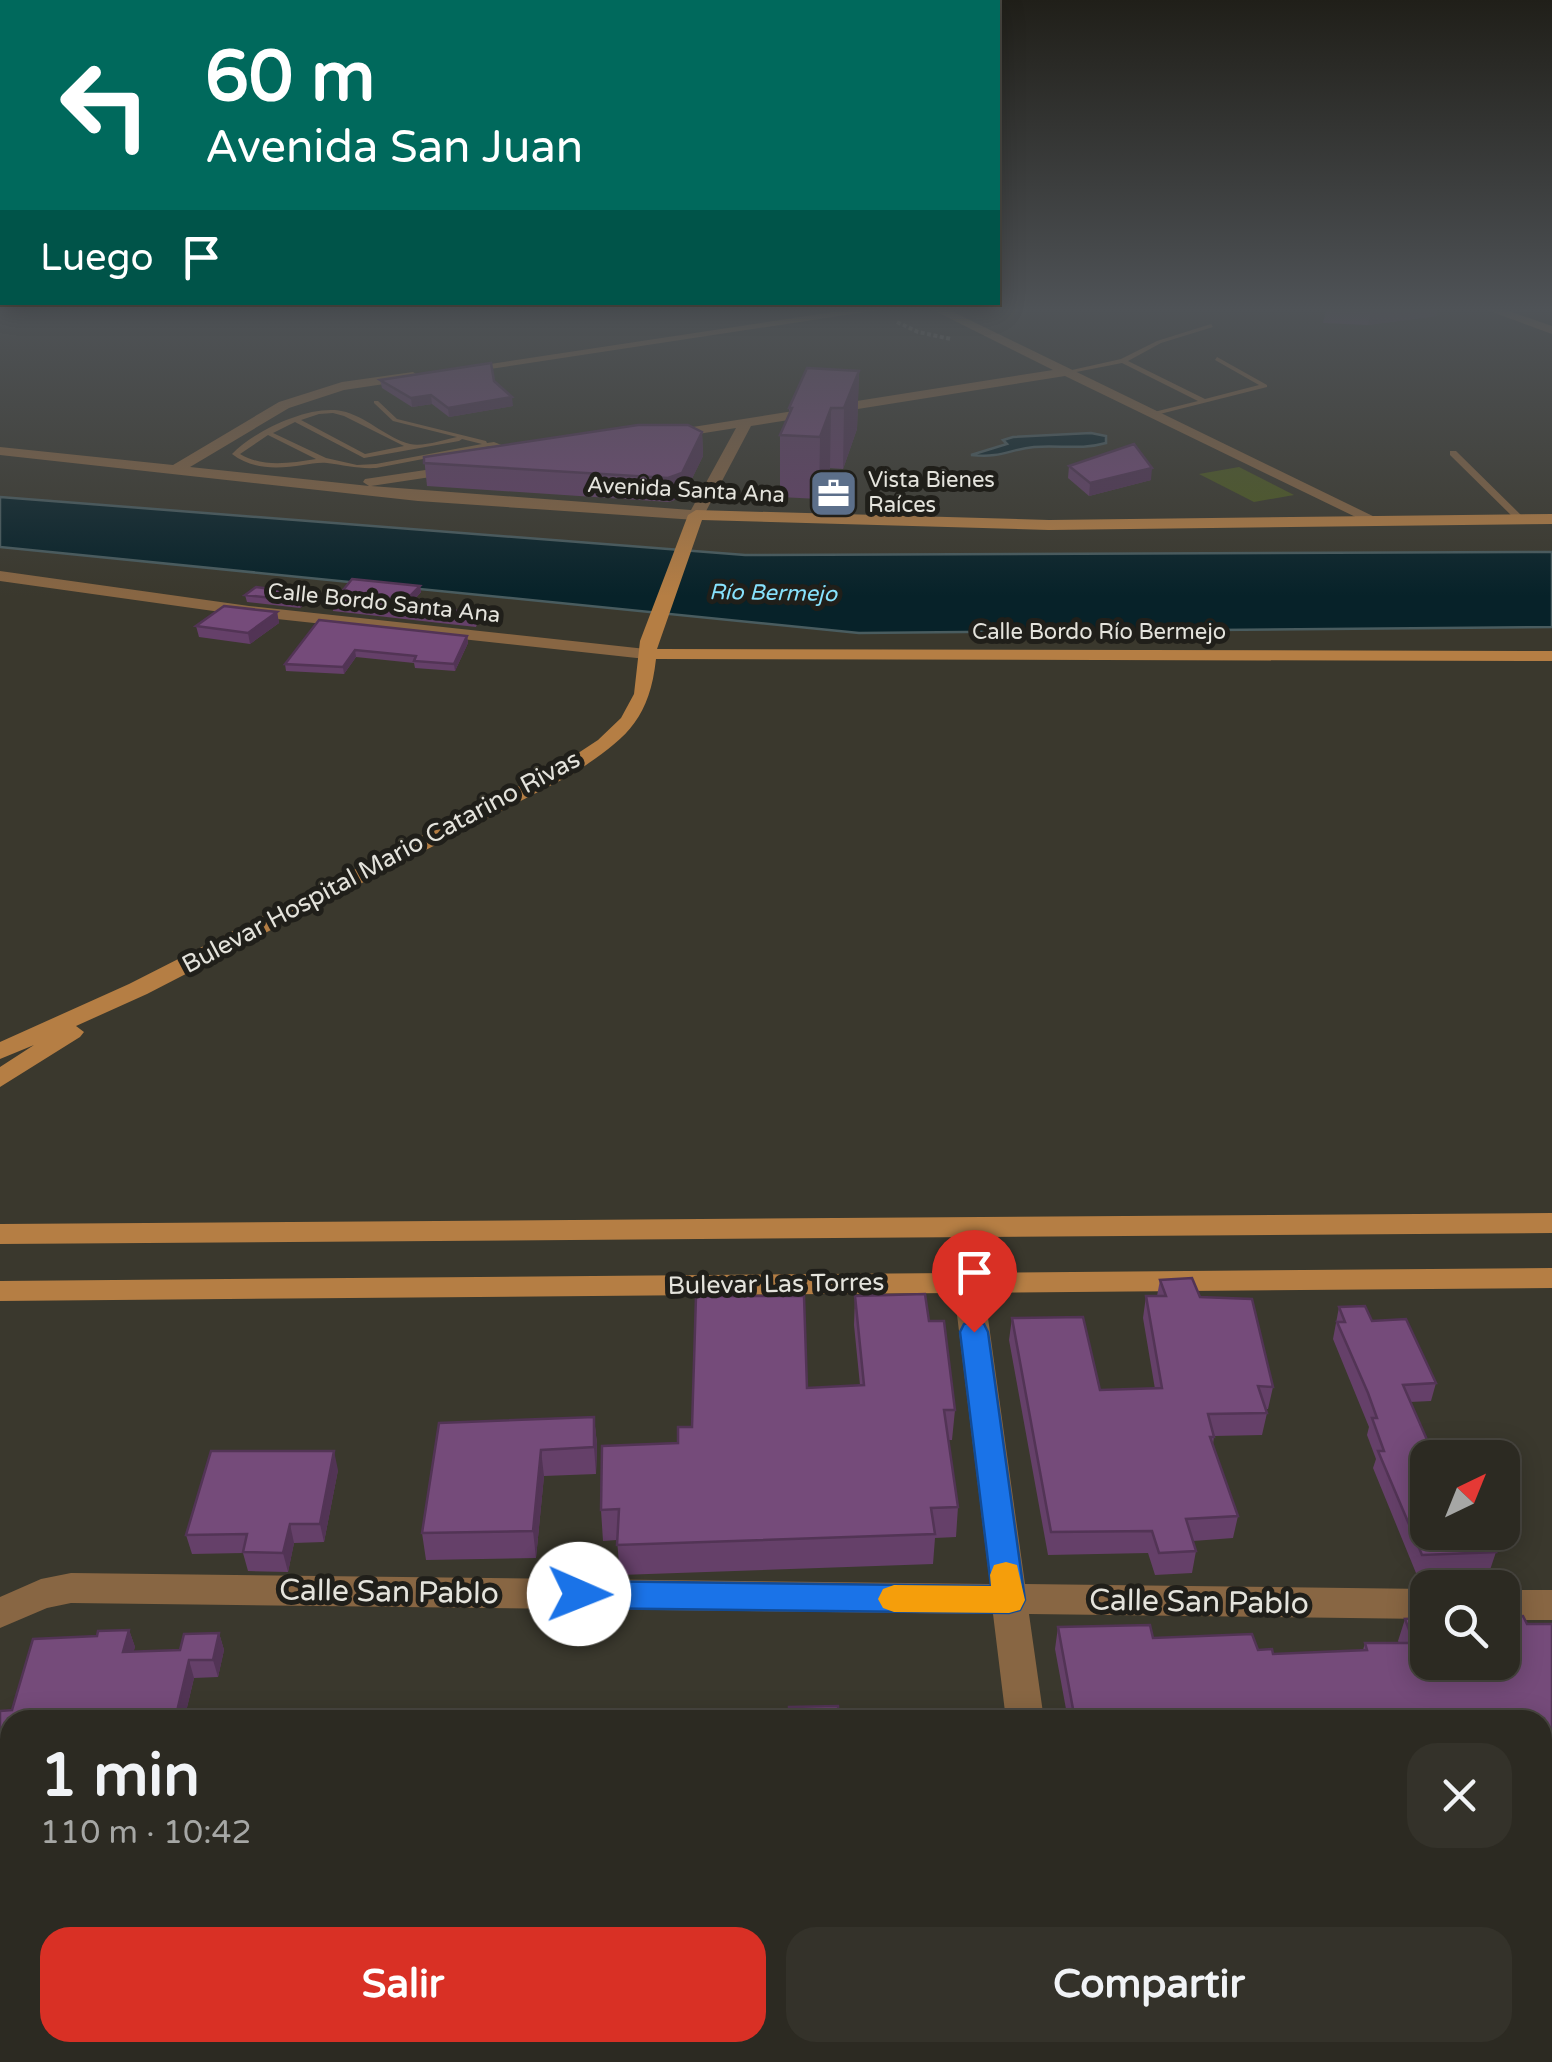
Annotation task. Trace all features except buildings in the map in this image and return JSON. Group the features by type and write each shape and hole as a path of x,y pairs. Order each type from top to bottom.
{"main road":[{"name":"Avenida Santa Ana","path":"696,515 1050,525 1552,519"},
{"name":"Bulevar Hospital Mario Catarino Rivas","path":"0,1051 138,988 577,762 630,722 643,694 646,654 657,619 696,515"},
{"name":"Calle Bordo Río Bermejo","path":"646,654 1552,656"},
{"name":"Bulevar Hospital Mario Catarino Rivas","path":"0,1079 138,988"},
{"path":"0,1234 1552,1223"},
{"name":"Bulevar Las Torres","path":"0,1291 1552,1278"}],"street":[{"path":"174,470 292,403"},
{"path":"656,436 862,403"},
{"path":"1130,403 1373,520"},
{"path":"696,515 746,421"},
{"name":"Avenida Santa Ana","path":"0,451 418,496 696,515"},
{"path":"493,463 528,458"},
{"path":"332,487 476,466"},
{"path":"418,475 410,481 408,490 418,496"},
{"name":"Calle Bordo Santa Ana","path":"0,576 249,611 646,654"},
{"path":"968,1282 1023,1710"},
{"name":"Calle San Pablo","path":"0,1614 40,1594 71,1588 1410,1604"},
{"path":"1520,1605 1552,1605"}],"lane":[{"path":"377,403 394,420 491,444 528,458"},
{"path":"1152,414 1207,403"},
{"path":"412,447 336,410 311,411 236,454 242,459 278,466 364,456 466,437"},
{"path":"294,419 364,456"},
{"path":"268,433 324,460 358,468 491,444"},
{"path":"1453,453 1520,519"}],"green space":[{"path":"1239,467 1294,495 1254,502 1199,474"}],"water":[{"path":"1091,433 1106,436 1106,443 971,455 1007,444 1003,440 1013,437"},
{"name":"Río Bermejo","path":"0,497 745,555 1552,552 1552,627 859,633 0,547"}],"slow traffic":[{"path":"894,1599 1009,1600 1006,1575"}],"place":[{"name":"Vista Bienes Raíces","path":"833,493"}],"route":[{"path":"579,1594 1009,1600 974,1332"}]}
